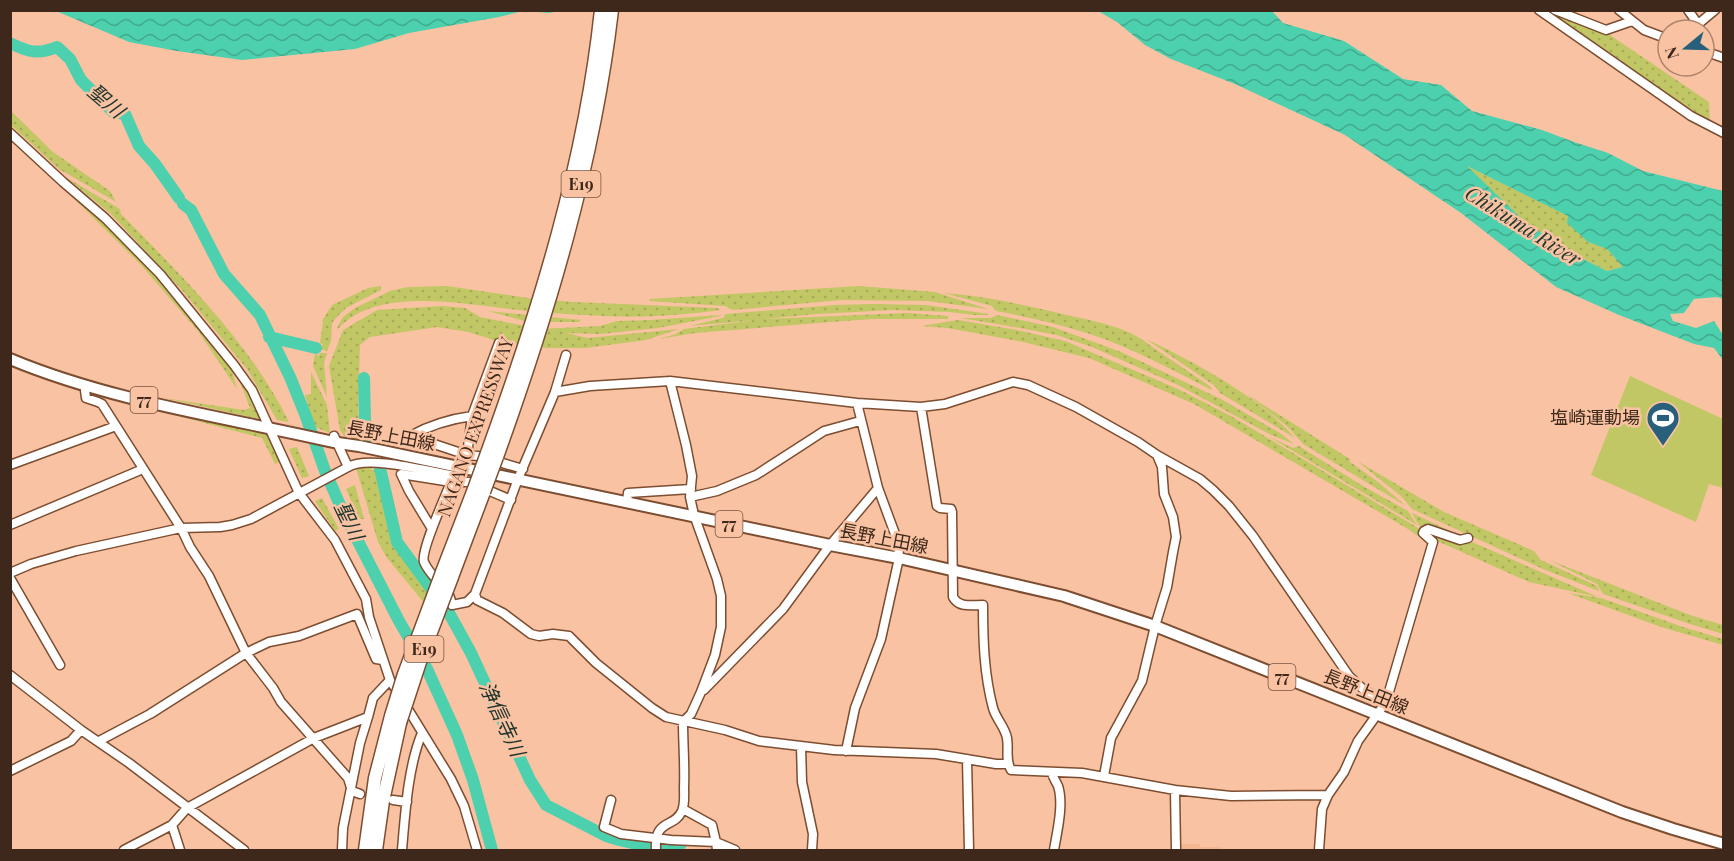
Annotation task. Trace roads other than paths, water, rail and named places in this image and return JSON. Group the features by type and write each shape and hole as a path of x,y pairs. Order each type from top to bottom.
{"highway":[{"name":"NAGANO EXPRESSWAY","path":"528,354 570,186 602,10"},
{"name":"NAGANO EXPRESSWAY","path":"376,850 404,674 447,574 479,490 562,258 589,149 605,65 612,10"},
{"name":"NAGANO EXPRESSWAY","path":"365,850 373,788 396,719"}],"main road":[{"name":"長野上田線","path":"10,359 55,376 147,401 359,446 520,474 627,502 899,558 1064,597 1155,626 1622,812 1724,844"}],"street":[{"path":"1539,10 1691,116 1724,133"},
{"path":"1555,10 1606,30 1632,21"},
{"path":"1619,10 1644,30 1656,34"},
{"path":"10,133 105,218 160,274 234,365 256,399 268,428 302,492 335,540 366,599 369,616 390,680 451,779 464,806 477,850"},
{"path":"467,455 472,416 499,343"},
{"path":"455,482 432,530 423,558 439,584 448,593 452,605 466,602 475,594 520,474 555,392 566,356"},
{"path":"555,392 590,386 670,381 857,403 921,407 945,404 1013,382 1028,385 1076,407 1200,479 1229,507 1267,555 1349,676 1364,690 1386,702"},
{"path":"656,850 658,832 680,815 683,808 685,762 683,722 691,714 715,655 721,621 721,596 694,515 691,493 692,476 670,381"},
{"path":"86,385 86,398 102,404 181,528 209,576 246,653 281,702 348,778 356,793"},
{"path":"846,751 855,708 881,639 899,558 898,542 878,488 857,403"},
{"path":"921,407 936,503 938,507 951,508 952,512 952,594 957,603 961,605 982,605 985,670 994,712 1007,739 1007,764 1011,770 1082,773 1175,790 1231,796 1328,795"},
{"path":"472,416 429,426 410,436 467,455 478,456 520,474"},
{"path":"627,502 628,493 717,491 756,475 824,431 860,421"},
{"path":"10,465 116,426"},
{"path":"334,440 346,469"},
{"path":"1104,776 1111,738 1142,681 1167,587 1176,537 1173,517 1164,494 1162,467 1157,455"},
{"path":"10,573 30,564 76,551 181,528 232,525 251,519 355,463 371,461 450,475 455,482"},
{"path":"10,525 143,469"},
{"path":"432,530 401,474 469,482 511,500"},
{"path":"701,692 783,609 830,545 878,488"},
{"path":"1318,850 1322,809 1328,795 1338,782 1358,741 1386,702 1433,542 1423,533 1428,530 1460,540 1467,538"},
{"path":"10,578 60,665"},
{"path":"475,594 477,600 502,613 531,634 569,636 596,663 666,717 724,730 759,741 846,751 936,753 1007,764"},
{"path":"99,741 150,714 246,653 269,642 298,636 357,614 376,659 383,660"},
{"path":"10,675 244,850"},
{"path":"342,850 343,828 356,793 360,743 374,698 390,680"},
{"path":"10,689 21,684"},
{"path":"124,850 172,825 187,808 314,738 368,717"},
{"path":"10,771 71,741 81,730"},
{"path":"402,850 407,802 417,744 422,733"},
{"path":"801,746 802,782 813,834 812,850"},
{"path":"967,759 969,850"},
{"path":"1052,773 1058,786 1059,798 1054,850"},
{"path":"1175,790 1176,850"},
{"path":"393,800 407,802"},
{"path":"611,800 604,827 621,834 717,845 735,850"},
{"path":"683,808 712,825 717,845"},
{"path":"172,825 180,850"}],"water":[{"path":"56,11 523,11 409,33 355,49 242,60 129,42"},
{"path":"523,11 558,11 550,13"},
{"name":"Chikuma River","path":"1098,11 1272,11 1283,23 1344,41 1403,79 1441,85 1472,111 1542,130 1608,153 1643,171 1723,191 1723,299 1717,297 1694,299 1684,313 1670,314 1673,321 1696,328 1714,321 1723,335 1723,360 1714,348 1694,344 1619,315 1556,287 1461,213 1345,135 1235,84 1171,59 1145,45 1117,22","holes":["1467,166 1568,216 1567,223 1588,242 1607,249 1623,267 1607,271 1569,252 1523,220"]}],"waterway":[{"name":"聖川","path":"10,43 33,51 44,51 57,47 70,59 81,80 113,112 125,114 139,146 179,198"},
{"name":"聖川","path":"183,204 191,210 224,274 260,315 290,377 325,471 344,514 399,621 427,669 457,735 473,780 492,850"},
{"name":"浄信寺川","path":"269,337 316,348"},
{"name":"浄信寺川","path":"364,378 365,421 369,437"},
{"name":"浄信寺川","path":"380,468 397,542 449,613 471,653 530,780 546,805 606,836 619,840 632,843 681,844"}],"place":[{"name":"塩崎運動場","path":"1663,447"}]}
